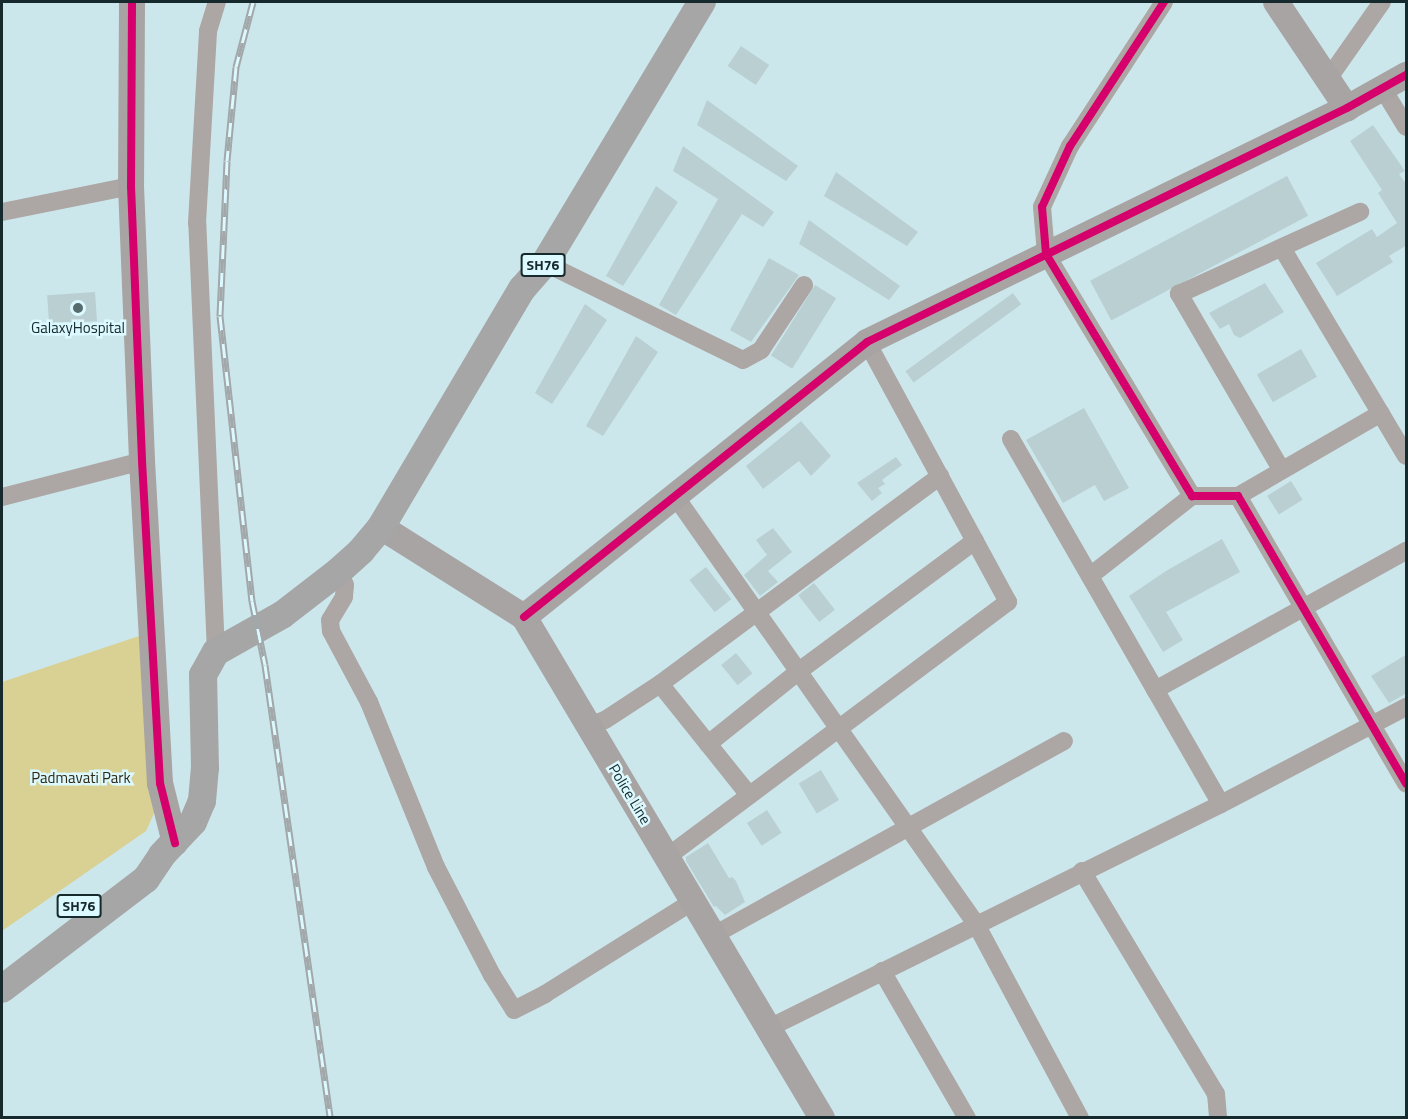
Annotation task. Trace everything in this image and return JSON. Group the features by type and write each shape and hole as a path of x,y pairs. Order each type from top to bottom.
{"main road":[{"name":"SH76","path":"522,289 526,262 681,2"},
{"name":"SH76","path":"2,989 146,879 168,849 193,822 202,801 205,768 203,675 216,652 282,615 339,571 361,551 381,527 522,289 545,263 702,2"},
{"name":"SH76","path":"2,966 136,863 168,849"}],"street":[{"path":"132,2 131,186 142,461 160,783 168,849"},
{"path":"216,652 197,223 208,31 217,2"},
{"path":"1164,2 1070,146 1042,207 1046,254 1192,496"},
{"path":"1278,2 1347,108"},
{"path":"1328,79 1382,2"},
{"path":"524,617 867,342 1347,108 1407,75"},
{"path":"1383,89 1407,127"},
{"path":"2,212 131,186"},
{"path":"1281,469 1179,294 1360,212"},
{"path":"1282,248 1407,456"},
{"path":"545,263 743,360 761,350 804,285"},
{"path":"667,857 1008,602 867,342"},
{"path":"1090,576 1192,496 1238,496 1381,413"},
{"path":"1011,439 1221,804"},
{"path":"2,497 142,461"},
{"path":"589,726 605,720 660,684 940,476"},
{"path":"675,496 976,924 1080,1118"},
{"path":"1238,496 1407,783"},
{"name":"Police Line","path":"381,527 524,617 822,1118"},
{"path":"708,744 799,671 975,541"},
{"path":"1155,690 1407,551"},
{"path":"339,571 345,585 344,597 330,620 334,639 369,702 436,867 492,975 514,1010 545,994 693,901"},
{"path":"660,684 749,795"},
{"path":"769,1028 1221,804 1407,707"},
{"path":"714,935 1064,741"},
{"path":"1082,871 1216,1095 1218,1118"},
{"path":"882,971 967,1118"}],"green space":[{"name":"Padmavati Park","path":"139,636 165,789 146,831 2,931 2,682"}],"building":[{"path":"741,46 769,65 756,85 728,66"},
{"path":"707,100 798,166 786,181 697,125"},
{"path":"1373,125 1405,171 1399,174 1407,185 1407,245 1389,256 1393,262 1337,296 1316,263 1372,229 1377,237 1397,223 1378,193 1382,190 1350,141"},
{"path":"683,146 774,212 763,227 742,214 676,315 659,305 718,199 673,171"},
{"path":"836,172 918,232 907,246 824,196"},
{"path":"1287,176 1308,216 1111,320 1090,281"},
{"path":"656,186 678,202 623,286 606,276"},
{"path":"809,220 900,286 889,300 799,244"},
{"path":"769,258 799,275 751,342 730,330"},
{"path":"1265,283 1284,312 1240,338 1234,335 1229,324 1220,329 1209,313"},
{"path":"815,285 836,298 792,369 771,355"},
{"path":"95,292 97,321 49,324 47,295"},
{"path":"1013,293 1021,304 914,383 905,371"},
{"path":"585,304 607,320 552,404 535,393"},
{"path":"636,336 658,352 603,436 586,426"},
{"path":"1301,349 1317,377 1273,402 1257,374"},
{"path":"1084,408 1129,488 1104,501 1095,485 1063,503 1026,440"},
{"path":"801,421 831,456 811,476 799,461 763,489 746,466"},
{"path":"896,457 902,465 882,480 885,484 878,488 882,493 872,501 857,483"},
{"path":"1291,481 1303,500 1279,514 1267,496"},
{"path":"773,528 792,552 768,571 778,582 760,596 744,575 767,555 756,540"},
{"path":"1222,539 1240,572 1166,612 1183,640 1163,652 1129,596 1166,571"},
{"path":"706,567 731,599 715,612 689,580"},
{"path":"814,583 835,610 819,622 798,595"},
{"path":"736,653 752,673 738,685 721,665"},
{"path":"1407,654 1407,693 1389,703 1371,676"},
{"path":"821,770 839,800 817,813 799,783"},
{"path":"767,810 782,833 762,846 747,823"},
{"path":"708,843 729,878 732,877 736,881 745,902 725,915 716,906 714,907 686,861 686,857"}],"railway":[{"path":"253,2 236,67 227,161 220,316 252,601 265,665 330,1118"}],"cycle path":[{"path":"132,2 131,186 142,461 160,783 175,843"},
{"path":"1164,2 1070,146 1042,207 1046,254 1192,496 1238,496 1406,783"},
{"path":"524,617 867,342 1347,108 1406,75"}],"place":[{"name":"GalaxyHospital","path":"78,308"}]}
